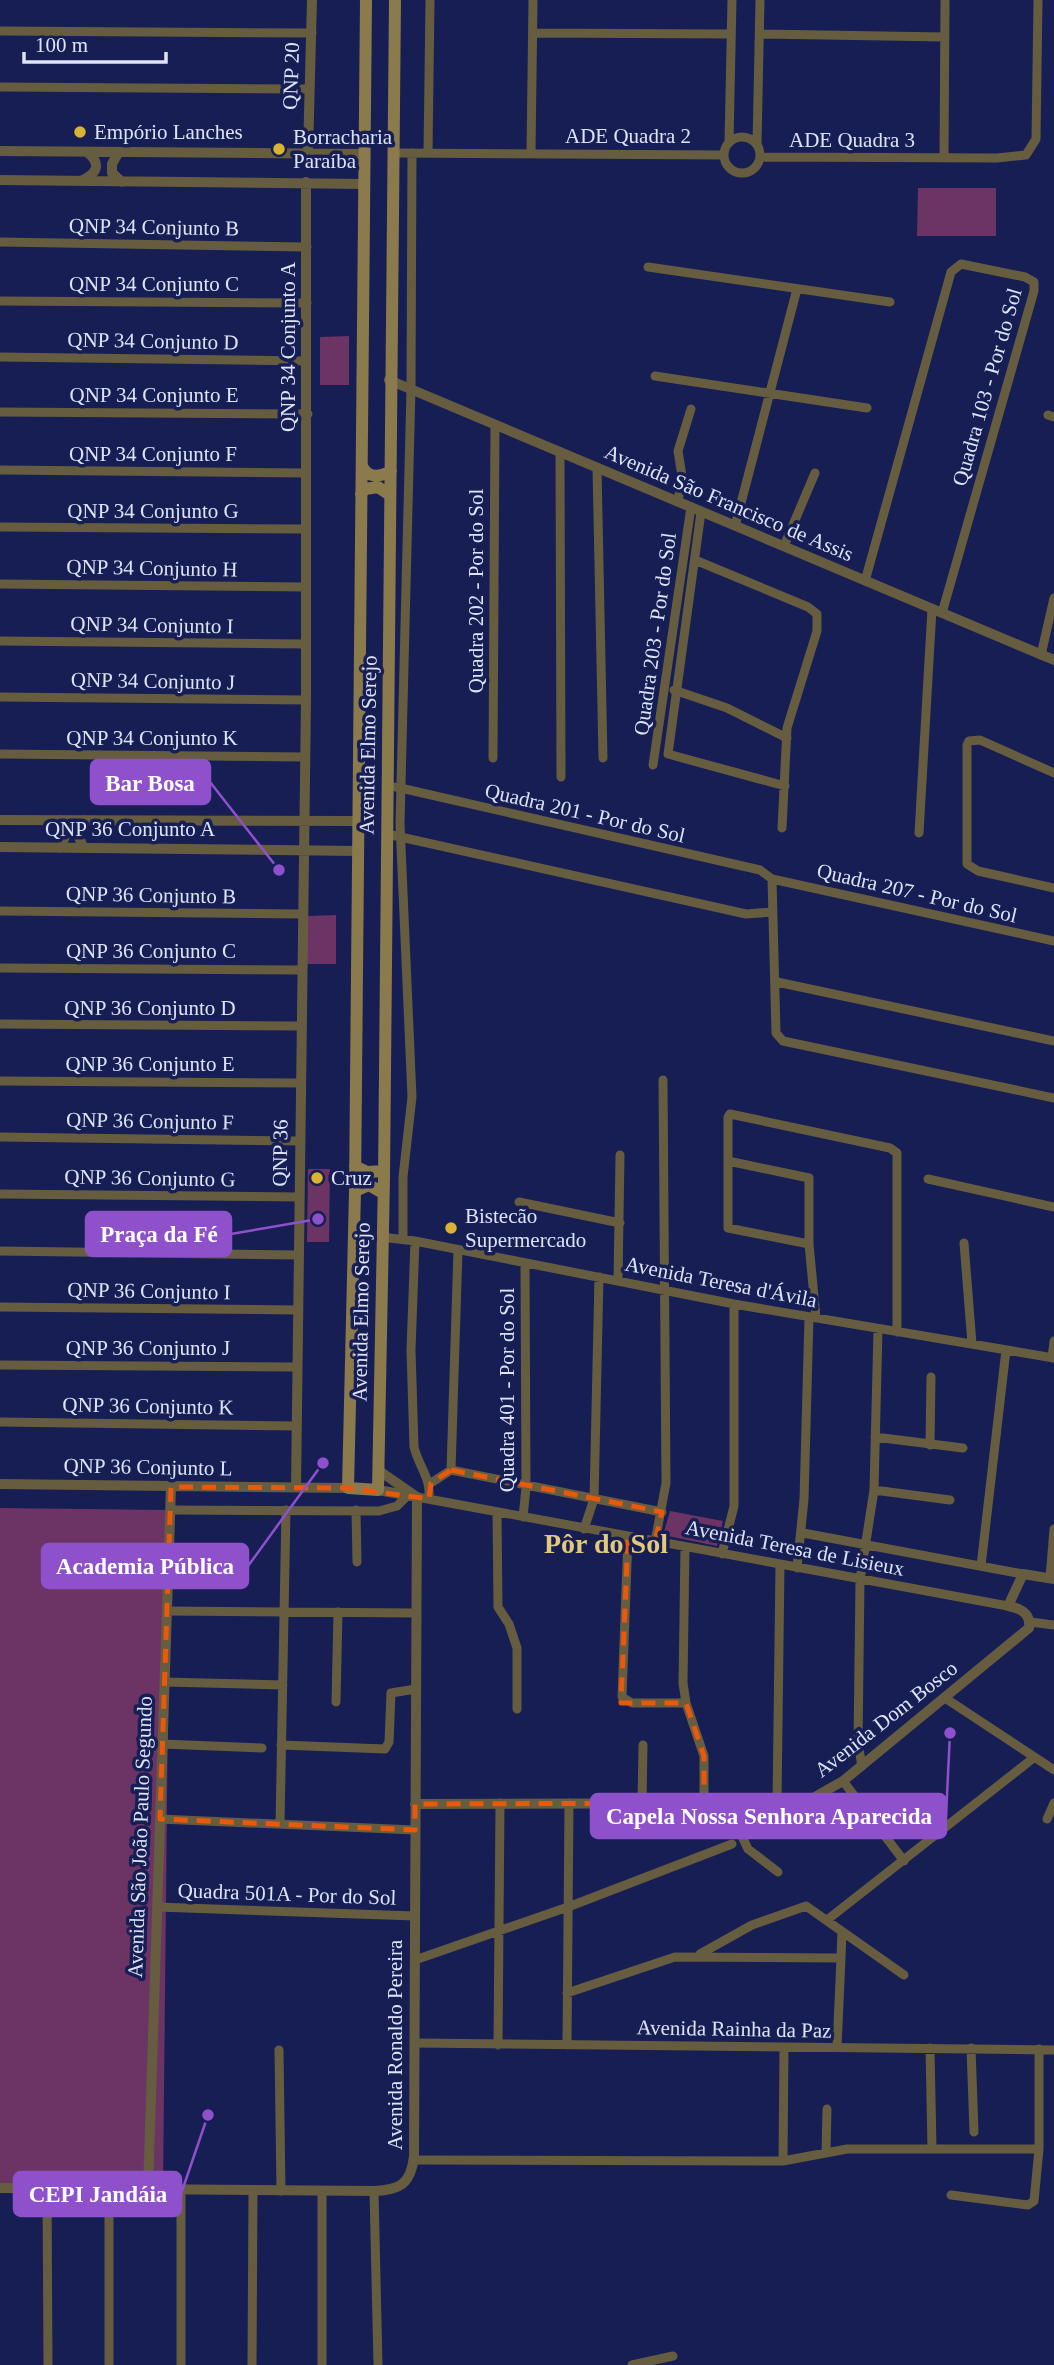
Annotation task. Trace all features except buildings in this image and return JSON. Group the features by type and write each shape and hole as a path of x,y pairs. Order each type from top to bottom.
{"main road":[{"name":"Avenida Elmo Serejo","path":"348,1488 355,1191 366,0"},
{"name":"Avenida Elmo Serejo","path":"378,1490 394,787 389,380 395,0"},
{"path":"362,466 370,475 377,476 391,471"},
{"path":"361,494 365,489 378,487 390,495"},
{"path":"355,1166 368,1172 384,1171"},
{"path":"355,1191 369,1185 383,1193"},
{"path":"348,1488 378,1490"}],"street":[{"name":"QNP 20","path":"309,153 312,0"},
{"path":"428,153 430,0"},
{"path":"531,153 533,0"},
{"path":"732,0 729,142 724,155 727,165 741,173 752,170 760,157 757,144 760,0"},
{"name":"ADE Quadra 3","path":"944,158 945,0"},
{"name":"ADE Quadra 3","path":"760,157 1018,157 1033,149 1036,139 1038,0"},
{"path":"0,31 312,33"},
{"path":"533,33 731,34"},
{"path":"760,34 945,37"},
{"path":"0,87 309,89"},
{"path":"729,142 743,137 757,144"},
{"path":"0,151 365,153"},
{"path":"81,182 94,175 97,167 96,158 87,152"},
{"path":"118,153 112,164 112,173 122,182"},
{"name":"ADE Quadra 2","path":"394,153 724,155"},
{"path":"394,787 411,390 412,153"},
{"path":"0,180 364,184"},
{"name":"QNP 34 Conjunto A","path":"302,819 306,700 304,587 308,414 306,182"},
{"name":"QNP 34 Conjunto B","path":"0,242 307,247"},
{"name":"Quadra 103 - Por do Sol","path":"865,581 951,272 961,264 1024,277 1034,282 1034,291 937,611"},
{"path":"648,267 890,302"},
{"path":"735,526 797,289"},
{"name":"QNP 34 Conjunto C","path":"0,301 307,303"},
{"name":"QNP 34 Conjunto D","path":"0,357 306,360"},
{"path":"655,376 770,391 867,408"},
{"name":"Avenida São Francisco de Assis","path":"389,380 1054,660"},
{"path":"678,502 682,476 678,452 691,409"},
{"name":"QNP 34 Conjunto E","path":"0,412 308,414"},
{"name":"Quadra 202 - Por do Sol","path":"493,758 495,425"},
{"path":"560,453 561,778"},
{"path":"597,468 603,758"},
{"name":"QNP 34 Conjunto F","path":"0,470 306,473"},
{"path":"784,546 816,473"},
{"path":"696,510 695,560 667,740 670,756 785,786"},
{"name":"Quadra 203 - Por do Sol","path":"653,765 696,510"},
{"name":"QNP 34 Conjunto G","path":"0,527 305,529"},
{"path":"695,560 808,607 817,614 817,631 790,714 782,828"},
{"name":"QNP 34 Conjunto H","path":"0,584 304,587"},
{"path":"1041,654 1054,598"},
{"path":"919,833 937,611"},
{"name":"QNP 34 Conjunto I","path":"0,640 304,644"},
{"path":"674,690 727,708 787,738"},
{"name":"QNP 34 Conjunto J","path":"0,697 306,700"},
{"path":"1054,773 980,740 969,741 967,745 967,864 978,870 1054,888"},
{"name":"QNP 34 Conjunto K","path":"0,754 304,757"},
{"name":"Quadra 201 - Por do Sol","path":"394,787 760,870 772,879"},
{"name":"QNP 36","path":"296,1487 302,819"},
{"path":"0,820 359,821"},
{"path":"60,848 66,834 61,820"},
{"path":"83,848 78,834 84,820"},
{"path":"402,1239 403,1177 412,1097 393,835 746,915 772,912"},
{"name":"QNP 36 Conjunto A","path":"0,847 358,851"},
{"path":"772,879 777,982 776,1033 783,1041 1054,1098"},
{"name":"Quadra 207 - Por do Sol","path":"772,879 1054,941"},
{"name":"QNP 36 Conjunto B","path":"0,911 301,914"},
{"name":"QNP 36 Conjunto C","path":"0,968 301,970"},
{"path":"777,982 1054,1041"},
{"name":"QNP 36 Conjunto D","path":"0,1024 300,1026"},
{"path":"655,1542 666,1483 663,1080"},
{"name":"QNP 36 Conjunto E","path":"0,1081 300,1083"},
{"path":"809,1244 728,1228 727,1117 730,1114 895,1151 897,1332"},
{"name":"QNP 36 Conjunto F","path":"0,1137 300,1141"},
{"path":"618,1281 620,1155"},
{"path":"728,1161 808,1177 810,1183 812,1318 803,1533 797,1568"},
{"path":"384,1171 403,1177"},
{"path":"928,1178 1054,1207"},
{"name":"QNP 36 Conjunto G","path":"0,1194 299,1197"},
{"path":"519,1202 620,1223"},
{"name":"Avenida Teresa d'Ávila","path":"382,1237 415,1241 665,1292 1053,1358"},
{"path":"415,1241 411,1350 414,1447 417,1462 431,1483 429,1498"},
{"path":"964,1243 972,1344"},
{"path":"451,1470 458,1250"},
{"path":"0,1251 299,1255"},
{"name":"Quadra 401 - Por do Sol","path":"523,1517 526,1488 525,1263"},
{"path":"584,1529 594,1499 599,1278"},
{"path":"722,1554 734,1506 734,1304"},
{"name":"QNP 36 Conjunto I","path":"0,1307 299,1310"},
{"path":"862,1766 858,1734 860,1580 874,1490 878,1329"},
{"path":"1053,1358 1054,1341"},
{"path":"981,1566 1006,1350"},
{"name":"QNP 36 Conjunto J","path":"0,1365 296,1367"},
{"path":"930,1445 931,1377"},
{"name":"QNP 36 Conjunto K","path":"0,1422 296,1426"},
{"path":"875,1437 963,1448"},
{"path":"431,1483 451,1470 526,1488 662,1512"},
{"path":"378,1471 412,1496"},
{"name":"QNP 36 Conjunto L","path":"0,1485 348,1488"},
{"name":"Avenida São João Paulo Segundo","path":"148,2189 171,1487"},
{"path":"378,1490 412,1496"},
{"path":"874,1490 950,1500"},
{"path":"170,1510 379,1511 397,1506 412,1496"},
{"name":"Avenida Teresa de Lisieux","path":"412,1496 1019,1608 1030,1625"},
{"name":"Avenida Ronaldo Pereira","path":"0,2188 374,2192 402,2187 410,2176 414,2160 415,2043 416,1613 412,1496"},
{"path":"279,1824 286,1510"},
{"path":"356,1510 357,1562"},
{"path":"497,1512 498,1607 509,1624 517,1648 517,1709"},
{"path":"803,1533 1052,1578 1054,1529"},
{"path":"628,1537 621,1692 624,1699 632,1703 686,1703"},
{"path":"685,1547 683,1684 686,1703 704,1756 704,1803"},
{"path":"777,1803 780,1564"},
{"path":"1008,1606 1023,1574"},
{"path":"167,1611 416,1613"},
{"path":"336,1702 338,1612"},
{"path":"1030,1625 1054,1625"},
{"name":"Avenida Dom Bosco","path":"415,1804 777,1803 813,1798 843,1781 862,1766 1030,1625"},
{"path":"164,1682 283,1685"},
{"path":"281,1745 385,1749 389,1742 391,1693 416,1689"},
{"path":"945,1698 1054,1770"},
{"path":"162,1744 262,1748"},
{"path":"642,1803 643,1745"},
{"path":"827,1920 1031,1760"},
{"path":"843,1781 904,1861"},
{"path":"566,2045 569,1803"},
{"path":"726,1803 748,1849 778,1872"},
{"path":"1047,1818 1054,1803"},
{"path":"498,2045 500,1804"},
{"path":"160,1819 415,1830"},
{"path":"415,1960 568,1907 732,1844"},
{"path":"697,1955 752,1925 803,1906 904,1975"},
{"name":"Quadra 501A - Por do Sol","path":"157,1907 415,1916"},
{"path":"837,2048 842,1931"},
{"path":"567,1993 658,1960 697,1955 841,1958"},
{"name":"Avenida Rainha da Paz","path":"415,2043 1054,2050"},
{"path":"783,2161 784,2047"},
{"path":"930,2048 932,2149"},
{"path":"971,2048 974,2132"},
{"path":"951,2195 1031,2205 1036,2198 1039,2049"},
{"path":"279,2050 281,2190"},
{"path":"826,2153 827,2109"},
{"path":"414,2160 783,2161 847,2149 1039,2149"},
{"path":"47,2188 48,2365"},
{"path":"109,2365 110,2189"},
{"path":"181,2190 181,2365"},
{"path":"253,2190 253,2365"},
{"path":"322,2191 322,2365"},
{"path":"374,2192 378,2365"},
{"path":"632,2365 673,2356"}],"highlighted area":[{"path":"451,1470 662,1512 655,1542 628,1537 621,1703 686,1703 704,1756 704,1803 415,1804 415,1830 160,1819 171,1487 348,1488 429,1499 431,1483"}],"shaded area":[{"path":"918,188 996,188 996,236 917,236"},
{"path":"349,336 349,385 320,385 320,337"},
{"path":"336,915 336,964 307,964 307,916"},
{"path":"308,1169 330,1169 329,1242 307,1242"},
{"path":"0,1508 170,1510 163,2189 0,2185"},
{"path":"670,1511 723,1521 717,1546 663,1535"}],"place":[{"name":"Empório Lanches","path":"80,132"},
{"name":"Borracharia Paraíba","path":"279,149"},
{"name":"Bar Bosa","path":"279,870"},
{"name":"Cruz","path":"317,1178"},
{"name":"Praça da Fé","path":"318,1219"},
{"name":"Bistecão Supermercado","path":"451,1228"},
{"name":"Academia Pública","path":"323,1463"},
{"name":"Capela Nossa Senhora Aparecida","path":"950,1733"},
{"name":"CEPI Jandáia","path":"208,2115"}],"district":[{"name":"Pôr do Sol","path":"606,1543"}]}
